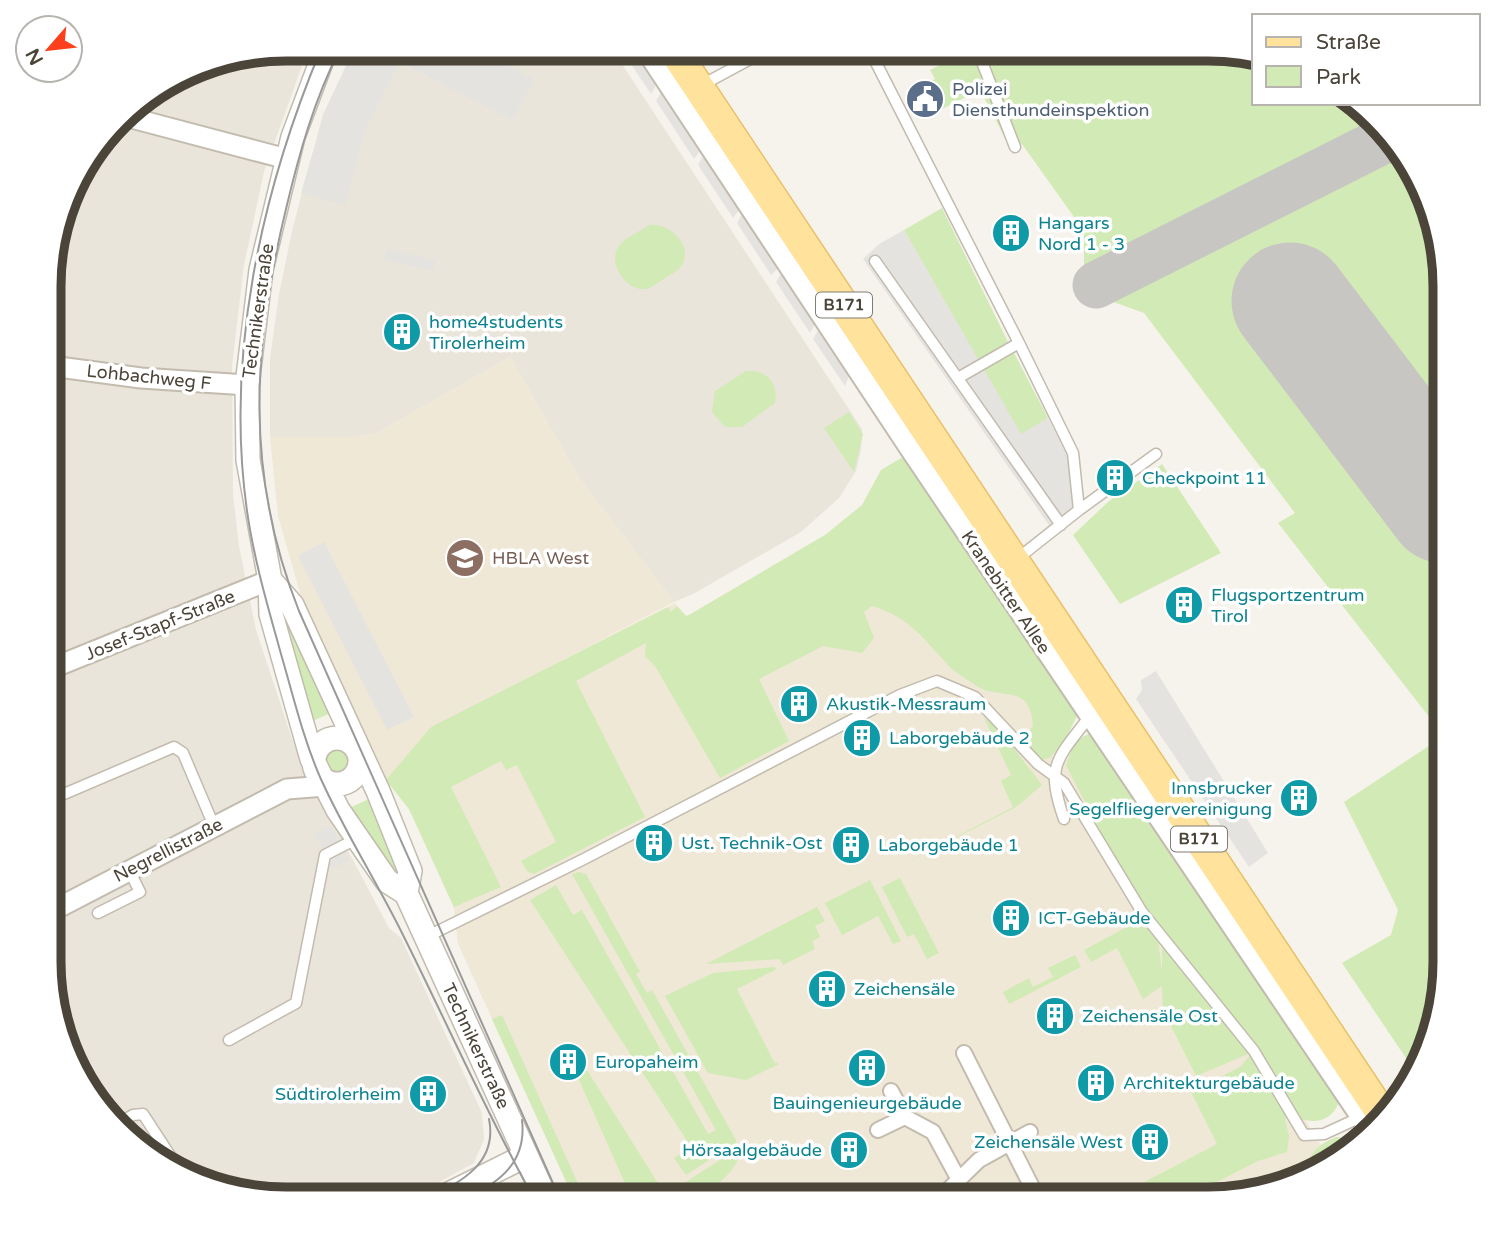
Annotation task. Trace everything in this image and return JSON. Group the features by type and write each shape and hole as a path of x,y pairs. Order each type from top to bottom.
{"main road":[{"name":"Kranebitter Allee","path":"682,62 1014,561 1370,1118"}],"street":[{"name":"Technikerstraße","path":"321,62 300,114 287,159 261,270 247,385 251,487 270,580 271,614 321,771 358,838 387,881 406,893 540,1187"},
{"name":"Kranebitter Allee","path":"654,62 1090,716 1369,1118"},
{"path":"136,119 287,159"},
{"name":"Lohbachweg F","path":"61,367 141,379 247,385"},
{"name":"Technikerstraße","path":"270,580 292,604 359,752 410,871 406,893"},
{"name":"Josef-Stapf-Straße","path":"62,664 270,580"},
{"path":"337,738 351,742 359,752 361,763 355,776 321,771 323,743 337,738"},
{"name":"Negrellistraße","path":"62,906 321,771"},
{"name":"Negrellistraße","path":"287,789 321,771"},
{"path":"964,1053 1032,1186"},
{"path":"891,1091 905,1117 933,1132 959,1181"},
{"path":"878,1130 905,1117"},
{"path":"953,1186 979,1160 1031,1132"},
{"path":"463,1187 525,1156"}],"lane":[{"path":"698,87 745,62"},
{"path":"876,62 1073,453 1079,510"},
{"path":"982,62 1015,147"},
{"path":"875,261 1061,525"},
{"path":"958,378 1019,344"},
{"name":"Kranebitter Allee","path":"1014,561 1156,454"},
{"path":"426,937 582,860 900,695 937,681 975,697 1038,764 1064,783 1142,912 1254,1051 1304,1135 1324,1134 1363,1124"},
{"path":"1064,819 1054,790 1052,772 1090,716"},
{"path":"62,795 174,747 183,753 214,826"},
{"path":"229,1040 296,1003 325,855 358,838"},
{"path":"98,913 140,892 129,870"},
{"path":"126,1119 143,1114 169,1153"}],"shaded area":[{"path":"272,62 303,62 264,172 244,265 232,366 233,495 239,546 256,630 292,739 309,777 389,928 401,938 482,1113 484,1139 474,1163 430,1187 257,1185 200,1170 161,1149 117,1110 84,1061 66,1006 62,976 63,257 78,200 99,161 117,138 161,99 200,78 228,69"},
{"path":"348,62 621,62 862,429 861,451 856,471 839,498 801,532 693,594 674,602 579,478 510,357 379,432 357,437 270,437 270,359 279,294 293,227 323,114"},
{"path":"348,62 400,62 364,133 345,205 301,193 324,114"},
{"path":"400,62 501,62 534,79 513,120"},
{"path":"630,62 645,62 852,376 849,376 845,386 813,339 819,329 815,324 810,333 776,282 781,274 778,268 771,275 737,223 742,214 739,210 733,218 698,165 703,156 699,152 694,159 656,101 661,92 656,85 651,94"},
{"path":"904,230 1021,434 1048,418 1067,455 1074,515 1053,531 863,259 879,244"},
{"path":"386,249 435,260 433,271 384,260"},
{"path":"510,357 579,478 674,602 551,666 675,603 686,616 689,615 825,535 1072,738 1326,1153 1294,1170 1266,1179 1222,1186 568,1187 458,944 454,908 409,809 386,780 302,600 278,516 270,437 357,437 379,432"},
{"path":"324,542 414,717 387,730 298,556"},
{"path":"1156,671 1268,853 1249,867 1136,699 1142,690 1141,680"},
{"path":"331,826 349,860 332,869 315,834"}],"green space":[{"path":"941,62 1222,62 1252,66 1252,105 1341,105 1367,127 1395,161 1416,200 1425,228 1432,272 1433,721 1278,523 1295,513 1144,313 1108,300 1096,285 1084,268 1084,231 1022,144 1005,138 980,90 942,109 928,83 935,79 930,70 942,64"},
{"path":"942,208 1009,344 978,360 904,230"},
{"path":"650,225 664,227 677,236 685,256 682,266 674,273 649,288 637,288 630,285 620,274 615,259 616,252 625,240"},
{"path":"1013,351 1048,418 1021,435 983,369"},
{"path":"746,371 760,372 770,379 775,389 775,403 742,427 725,427 712,412 715,391"},
{"path":"849,412 863,434 854,472 824,428"},
{"path":"906,455 1078,714 1066,738 1050,758 1042,760 1023,738 1033,726 1031,712 1026,703 1012,695 985,690 975,685 951,668 906,622 872,606 864,612 874,638 862,653 823,646 759,679 789,741 720,778 655,666 645,656 646,643 576,681 645,817 534,874 528,872 521,861 556,842 517,765 506,770 501,761 451,787 501,887 454,907 409,809 386,780 431,727 668,607 671,612 677,606 686,616 689,615 825,535 862,505 881,470"},
{"path":"1162,464 1221,553 1120,604 1073,535 1108,502"},
{"path":"285,613 333,712 306,724 276,617"},
{"path":"984,718 999,729 1042,785 1016,807 895,869 1013,807 1001,781 1011,775"},
{"path":"1090,733 1339,1102 1325,1119 1312,1121 1289,1115 1285,1119 1289,1136 1287,1152 1258,1161 1209,1186 1206,1182 1198,1186 1137,1186 1217,1144 1191,1092 1240,1067 1253,1052 1196,1076 1163,1010 1162,986 1143,999 1117,948 1091,962 1084,950 1140,920 1158,940 1162,972 1162,940 1112,855 1066,765 1075,741"},
{"path":"1433,743 1431,991 1425,1020 1409,1063 1342,963 1391,935 1398,910 1344,802"},
{"path":"337,748 346,752 350,761 346,770 337,774 328,770 324,761 328,752"},
{"path":"371,798 400,871 396,879 345,810"},
{"path":"572,874 586,874 640,972 636,974 647,993 652,990 736,1140 736,1143 686,1175 674,1158 691,1147 530,900 556,885 573,915 582,910 708,1134 716,1130"},
{"path":"900,878 939,953 927,959 914,934 907,937 882,887"},
{"path":"870,880 901,941 893,944 878,916 842,935 825,903"},
{"path":"817,907 825,921 815,926 820,937 812,941 815,949 783,965 780,959 706,964"},
{"path":"1075,955 1081,967 1009,1004 1003,992 1029,978 1033,987 1053,977 1048,968"},
{"path":"774,967 777,969 737,989 774,1062 779,1064 746,1080 708,1073 665,996 713,973"},
{"path":"502,1015 579,1187 568,1187 492,1019"},
{"path":"585,1067 660,1187 626,1187 575,1071"},
{"path":"1336,1137 1347,1138 1309,1163 1312,1155"},
{"path":"736,1150 739,1154 734,1166 716,1187 678,1187"}],"taxiway":[{"path":"1096,285 1380,142"}],"runway":[{"path":"1290,301 1432,488"}],"tram line":[{"path":"316,62 281,160 265,217 253,276 241,393 241,452 250,529 294,701 320,777 403,935 527,1187"},
{"path":"334,62 322,88 302,148 286,209 266,312 260,412 262,461 269,510 299,611 555,1187"},
{"path":"450,1187 474,1170 482,1160 488,1148 489,1119"},
{"path":"487,1187 500,1178 515,1159 520,1148 522,1120"}],"place":[{"name":"Polizei Diensthundeinspektion","path":"925,99"},
{"name":"Hangars Nord 1 - 3","path":"1011,233"},
{"name":"home4students Tirolerheim","path":"402,332"},
{"name":"Checkpoint 11","path":"1115,478"},
{"name":"HBLA West","path":"465,558"},
{"name":"Flugsportzentrum Tirol","path":"1184,605"},
{"name":"Akustik-Messraum","path":"799,704"},
{"name":"Laborgebäude 2","path":"862,738"},
{"name":"Innsbrucker Segelfliegervereinigung","path":"1299,798"},
{"name":"Ust. Technik-Ost","path":"654,843"},
{"name":"Laborgebäude 1","path":"851,845"},
{"name":"ICT-Gebäude","path":"1011,918"},
{"name":"Zeichensäle","path":"827,989"},
{"name":"Zeichensäle Ost","path":"1055,1016"},
{"name":"Europaheim","path":"568,1062"},
{"name":"Bauingenieurgebäude","path":"867,1068"},
{"name":"Architekturgebäude","path":"1096,1083"},
{"name":"Südtirolerheim","path":"428,1094"},
{"name":"Zeichensäle West","path":"1150,1142"},
{"name":"Hörsaalgebäude","path":"849,1150"}]}
